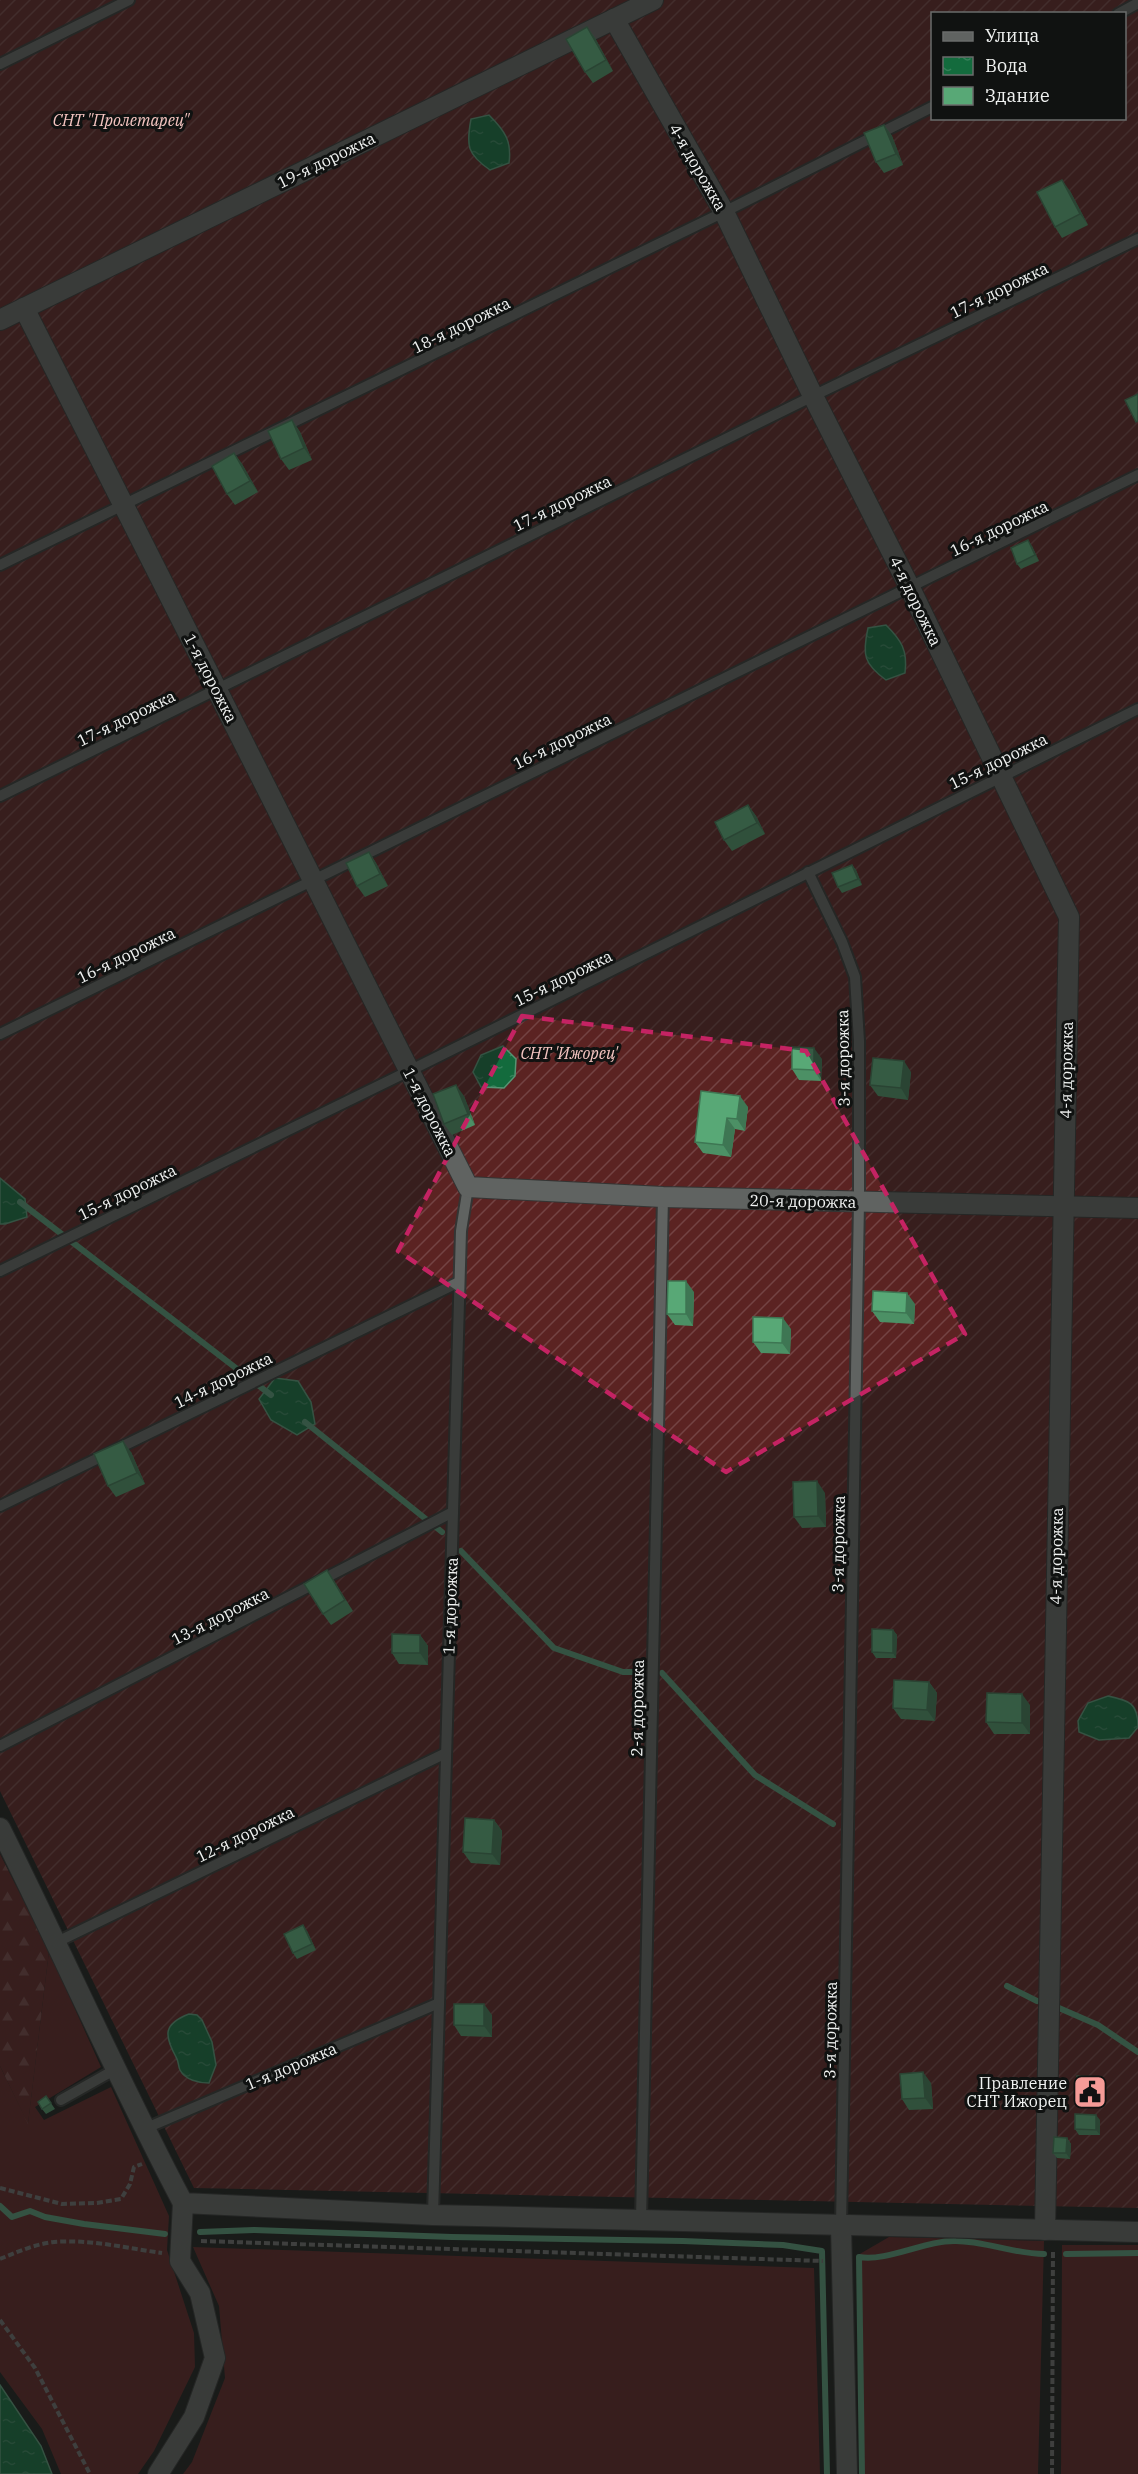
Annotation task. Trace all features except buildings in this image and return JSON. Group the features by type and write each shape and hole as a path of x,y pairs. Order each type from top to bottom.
{"street":[{"name":"19-я дорожка","path":"0,320 653,0"},
{"name":"4-я дорожка","path":"614,19 724,212 1069,917 1045,2230"},
{"name":"1-я дорожка","path":"24,308 468,1187"},
{"name":"20-я дорожка","path":"468,1187 663,1197 1138,1208"},
{"path":"0,1828 57,1942 144,2129 183,2203 180,2261 200,2293 214,2358 194,2418 158,2474"},
{"path":"183,2203 433,2215 1138,2232"},
{"path":"841,2226 847,2474"}],"lane":[{"path":"0,64 129,0"},
{"path":"1122,12 1138,3"},
{"name":"18-я дорожка","path":"0,565 724,212 931,108"},
{"name":"17-я дорожка","path":"0,796 813,396 1138,239"},
{"name":"16-я дорожка","path":"0,1034 1138,475"},
{"name":"15-я дорожка","path":"0,1271 1138,709"},
{"name":"3-я дорожка","path":"808,872 842,942 855,976 859,1041 859,1202 841,2226"},
{"name":"1-я дорожка","path":"433,2215 446,1753 448,1514 461,1231 468,1187"},
{"name":"2-я дорожка","path":"641,2220 663,1197"},
{"name":"14-я дорожка","path":"0,1506 459,1282"},
{"name":"13-я дорожка","path":"0,1746 448,1514"},
{"name":"12-я дорожка","path":"57,1942 446,1753"},
{"name":"1-я дорожка","path":"144,2129 439,2003"},
{"path":"62,2100 116,2069"}],"path":[{"path":"0,2188 62,2204 97,2203 121,2199 130,2184 134,2168 159,2157"},
{"path":"0,2259 52,2242 85,2242 181,2248 812,2260"},
{"path":"1052,2474 1053,2252"},
{"path":"0,2320 35,2368 90,2474"}],"highlighted area":[{"path":"522,1016 806,1051 965,1334 726,1472 398,1251"}],"green space":[{"name":"СНТ 'Ижорец'","path":"0,0 1138,0 1138,2208 194,2188 0,1791"},
{"path":"0,1854 49,1951 28,2124 0,2066"},
{"path":"49,1951 101,2067 35,2107 44,2120 111,2087 169,2216 167,2250 194,2333 195,2367 154,2451 138,2474 61,2474 42,2429 0,2372 0,2066 28,2123"},
{"path":"889,2237 1044,2241 1038,2474 863,2474 858,2255"},
{"path":"1062,2245 1138,2245 1138,2474 1061,2474"},
{"path":"193,2247 814,2268 820,2474 183,2474 192,2462 225,2378 219,2306"}],"water":[{"path":"489,115 506,137 510,155 509,163 490,170 473,154 469,143 471,119"},
{"path":"886,625 902,646 906,665 905,673 886,680 869,664 865,645 868,628"},
{"path":"503,1046 516,1059 515,1076 504,1088 481,1087 473,1072 481,1055"},
{"path":"0,1178 25,1199 27,1217 0,1224"},
{"path":"275,1378 298,1381 311,1402 315,1424 297,1435 271,1420 259,1399"},
{"path":"1108,1696 1127,1702 1134,1708 1138,1727 1129,1738 1099,1740 1079,1732 1078,1721 1088,1703"},
{"path":"189,2014 197,2015 202,2020 212,2042 216,2065 209,2083 193,2080 182,2073 169,2042 170,2026"},
{"path":"0,2385 41,2446 52,2474 0,2474"}],"waterway":[{"path":"20,1202 271,1395"},
{"path":"305,1422 442,1532"},
{"path":"461,1551 554,1648 623,1672 636,1672"},
{"path":"662,1673 755,1775 833,1824"},
{"path":"1007,1986 1037,2001"},
{"path":"1059,2008 1098,2025 1138,2052"},
{"path":"0,2206 12,2217 30,2211 45,2217 84,2224 165,2234"},
{"path":"200,2232 254,2230 452,2237 683,2241 783,2245 822,2251 827,2474"},
{"path":"862,2474 859,2257 870,2258 956,2241 1044,2254"},
{"path":"1066,2254 1138,2253"}],"place":[{"name":"Правление СНТ Ижорец","path":"1090,2092"}],"park label":[{"name":"СНТ \"Пролетарец\"","path":"121,120"}]}
